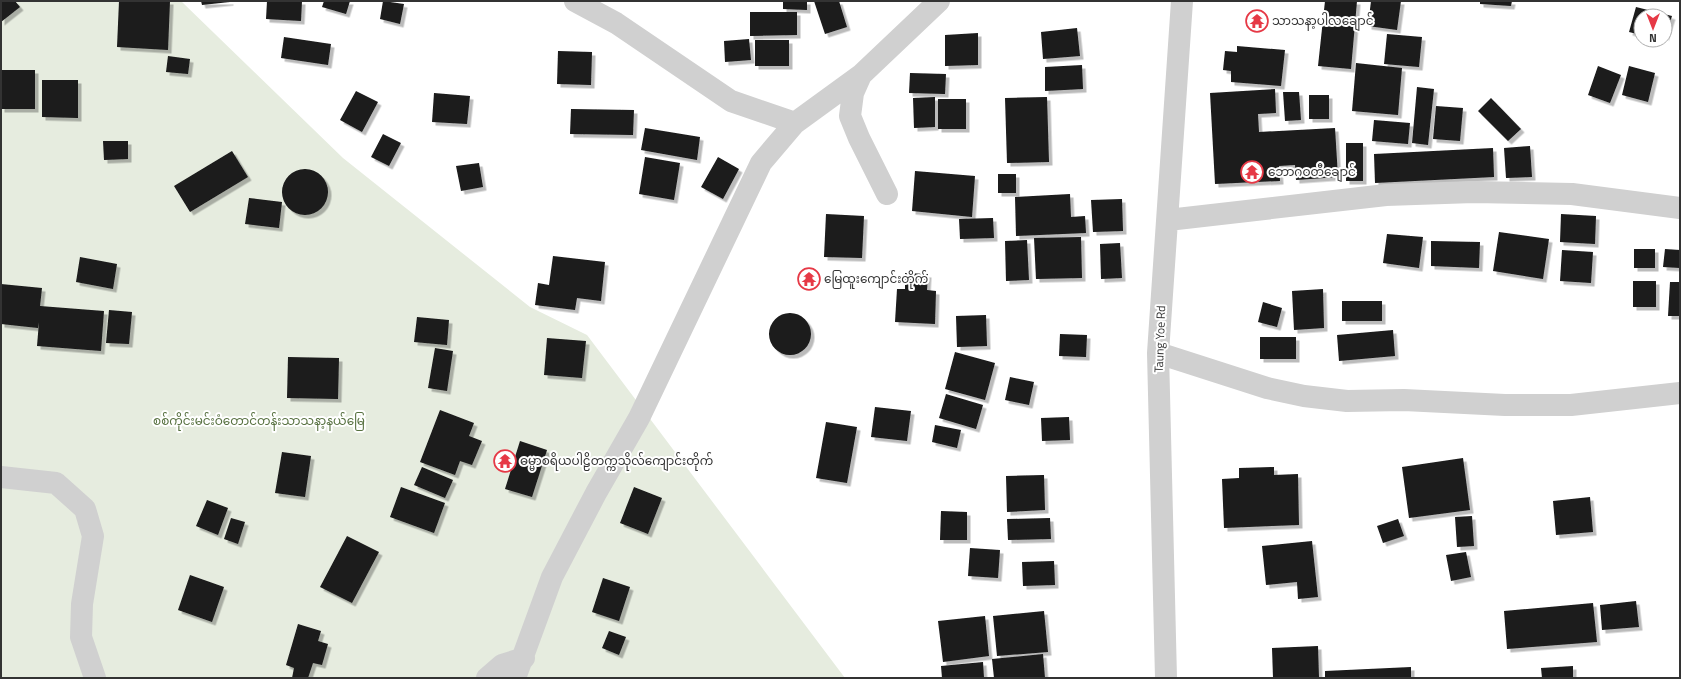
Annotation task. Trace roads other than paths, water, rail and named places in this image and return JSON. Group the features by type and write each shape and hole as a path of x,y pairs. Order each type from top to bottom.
{"street":[{"path":"575,1 616,23 731,101 795,123"},
{"path":"515,678 524,658 552,578 596,493 639,418 761,162 795,123 861,75 940,1"},
{"name":"Taung Yoe Rd","path":"1166,678 1158,353 1182,1"},
{"path":"861,75 853,93 850,116 859,138 888,194"},
{"path":"1168,220 1386,195 1474,192 1572,194 1680,208"},
{"path":"1158,353 1267,388 1304,396 1347,401 1404,400 1505,405 1571,405 1680,393"},
{"path":"1,477 56,483 85,509 94,536 82,604 81,637 95,678"},
{"path":"487,678 502,665 524,658"}],"place":[{"name":"သာသနာ့ပါလချောင်","path":"1257,21"},
{"name":"ဘောဂဝတီချောင်","path":"1252,172"},
{"name":"မြေထူးကျောင်းတိုက်","path":"809,279"},
{"name":"ဓမ္မာစရိယပါဠိတက္ကသိုလ်ကျောင်းတိုက်","path":"505,461"}],"park label":[{"name":"စစ်ကိုင်းမင်းဝံတောင်တန်းသာသနာ့နယ်မြေ","path":"259,421"}]}
